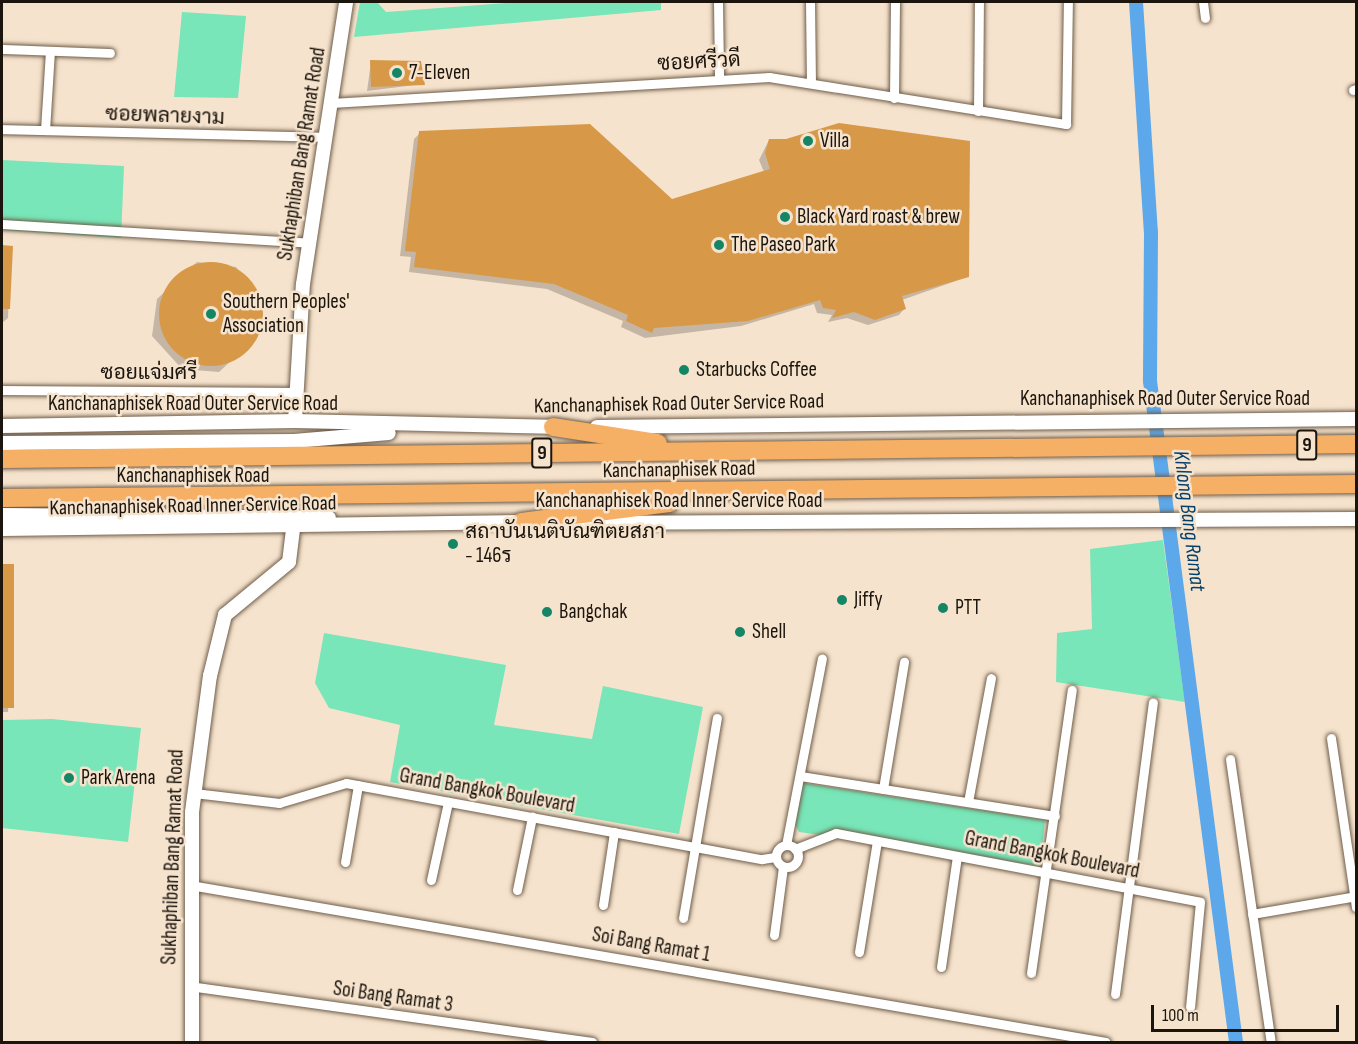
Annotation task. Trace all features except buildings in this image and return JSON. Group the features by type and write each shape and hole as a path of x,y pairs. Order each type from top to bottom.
{"highway":[{"path":"553,427 716,452"},
{"name":"Kanchanaphisek Road","path":"2,459 1082,450 1356,444"},
{"name":"Kanchanaphisek Road","path":"2,498 758,491 1085,485 1356,484"},
{"path":"521,522 758,491"}],"main road":[{"name":"Sukhaphiban Bang Ramat Road","path":"295,421 309,243 346,2"},
{"name":"Kanchanaphisek Road Outer Service Road","path":"2,426 295,421 437,429 1356,419"},
{"path":"2,443 294,441 437,429"},
{"path":"2,515 292,516 413,523"},
{"name":"Kanchanaphisek Road Inner Service Road","path":"2,529 293,527 521,522 1356,519"},
{"name":"Sukhaphiban Bang Ramat Road","path":"192,1042 189,986 190,885 194,793 200,731 225,615 289,562 293,527"}],"street":[{"path":"718,2 718,78"},
{"path":"810,2 811,82"},
{"path":"894,98 895,2"},
{"path":"978,2 978,111"},
{"name":"ซอยศรีวดี","path":"331,103 718,78 811,82 894,98 1066,124 1068,2"},
{"path":"1203,2 1204,18"},
{"path":"2,49 110,53"},
{"path":"45,130 50,51"},
{"name":"ซอยพลายงาม","path":"2,129 327,137"},
{"path":"2,224 309,243"},
{"name":"ซอยแจ่มศรี","path":"2,390 296,392"},
{"path":"783,867 796,863 791,847 800,776 822,658"},
{"path":"883,789 904,662"},
{"path":"968,802 990,678"},
{"path":"1030,973 1047,873 1072,690"},
{"path":"1115,994 1153,702"},
{"path":"683,918 717,718"},
{"path":"1331,738 1356,907"},
{"path":"1230,759 1271,1042"},
{"path":"800,776 1054,816"},
{"name":"Grand Bangkok Boulevard","path":"194,793 279,803 346,783 695,847 775,857"},
{"path":"345,862 358,785"},
{"path":"431,880 448,802"},
{"path":"517,890 532,817"},
{"path":"603,905 614,832"},
{"name":"Grand Bangkok Boulevard","path":"791,847 836,833 1200,902 1190,1007"},
{"path":"859,952 877,840"},
{"path":"774,935 783,867 775,857 791,847"},
{"path":"941,967 957,856"},
{"name":"Soi Bang Ramat 1","path":"190,885 1106,1042"},
{"path":"1252,914 1356,896"},
{"name":"Soi Bang Ramat 3","path":"189,986 592,1042"}],"green space":[{"path":"360,2 377,2 386,12 520,2 661,2 661,10 354,37"},
{"path":"182,12 246,16 238,98 174,97"},
{"path":"2,160 124,166 121,238 2,230"},
{"path":"1163,540 1185,702 1056,682 1057,633 1092,629 1090,549"},
{"path":"324,633 506,665 494,725 592,739 603,686 703,707 679,834 390,782 400,725 329,708 315,683"},
{"name":"Park Arena","path":"52,719 141,728 128,842 2,828 2,720"},
{"path":"803,783 1045,820 1040,866 799,832 795,824"}],"waterway":[{"name":"Khlong Bang Ramat","path":"1136,2 1151,233 1150,381 1236,1042"}],"place":[{"name":"7-Eleven","path":"397,73"},
{"name":"Villa","path":"808,141"},
{"name":"Black Yard roast & brew","path":"785,217"},
{"name":"The Paseo Park","path":"719,245"},
{"name":"Southern Peoples' Association","path":"211,314"},
{"name":"Starbucks Coffee","path":"684,370"},
{"name":"สถาบันเนติบัณฑิตยสภา - 146ร","path":"453,544"},
{"name":"Jiffy","path":"842,600"},
{"name":"PTT","path":"943,608"},
{"name":"Bangchak","path":"547,612"},
{"name":"Shell","path":"740,632"},
{"name":"Park Arena","path":"69,778"}]}
